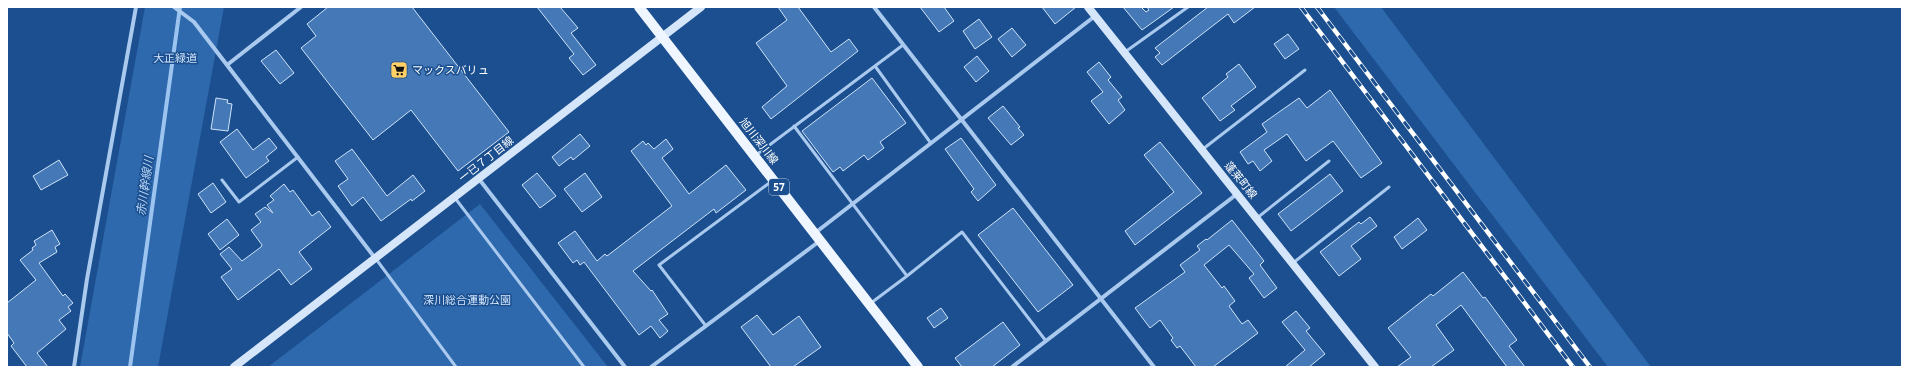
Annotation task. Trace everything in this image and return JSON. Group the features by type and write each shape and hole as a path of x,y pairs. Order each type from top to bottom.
{"main road":[{"name":"旭川深川線","path":"639,7 818,236 918,367"}],"street":[{"path":"74,367 88,272 136,7"},
{"path":"174,7 194,22 375,259"},
{"path":"227,65 301,7"},
{"name":"一已７丁目線","path":"234,367 701,7"},
{"path":"875,7 1154,367"},
{"name":"蓬莱町線","path":"1088,7 1203,149 1375,367"},
{"path":"651,367 706,326 818,236 852,203 1095,15"},
{"path":"480,178 625,367"},
{"path":"1012,367 1238,194"}],"lane":[{"path":"1125,52 1188,7"},
{"path":"755,156 903,44"},
{"path":"875,66 930,142"},
{"path":"1203,149 1306,70"},
{"path":"794,126 907,276"},
{"path":"222,180 239,202 298,157"},
{"path":"1257,218 1329,161"},
{"path":"706,326 659,265 774,180"},
{"path":"1293,262 1388,187"},
{"path":"454,198 584,367"},
{"path":"870,304 962,232 1046,341"},
{"path":"375,259 456,367"}],"green space":[{"name":"大正緑道","path":"145,7 224,7 158,367 80,367"},
{"path":"1334,7 1381,7 1651,367 1608,367"},
{"name":"深川総合運動公園","path":"480,204 608,367 268,367"}],"building":[{"path":"328,7 412,7 509,132 458,171 411,110 373,140 301,48 316,36 307,24"},
{"path":"537,7 560,7 578,28 571,33 596,65 583,75 569,58 574,54"},
{"path":"778,7 798,7 831,52 849,39 858,51 771,119 762,107 787,86 756,43 787,20"},
{"path":"920,7 944,7 954,21 939,32"},
{"path":"1042,7 1076,7 1055,24"},
{"path":"1123,7 1141,7 1146,12 1149,10 1147,7 1174,7 1142,30"},
{"path":"1208,7 1255,7 1234,23 1228,14 1162,65 1155,57 1160,53 1155,48"},
{"path":"979,19 992,37 975,49 963,31"},
{"path":"1012,28 1026,45 1012,57 998,39"},
{"path":"1288,34 1299,49 1285,59 1274,44"},
{"path":"276,50 294,73 280,84 261,61"},
{"path":"977,56 989,71 976,82 964,67"},
{"path":"1099,62 1111,77 1108,80 1122,97 1118,100 1125,110 1109,124 1091,101 1103,92 1087,72"},
{"path":"1239,64 1256,87 1231,106 1235,110 1220,121 1202,98 1228,77 1226,74"},
{"path":"872,78 906,123 880,142 884,148 868,160 864,155 843,171 840,167 833,172 802,131"},
{"path":"1330,90 1382,163 1361,178 1333,141 1306,161 1287,134 1264,150 1272,161 1260,171 1253,161 1248,164 1240,152 1267,132 1262,124 1299,98 1307,108"},
{"path":"216,98 228,100 227,103 232,104 228,131 211,129"},
{"path":"1003,106 1020,127 1018,128 1024,135 1011,145 988,118"},
{"path":"237,129 253,150 269,138 277,148 266,157 269,161 246,178 220,142"},
{"path":"580,134 590,146 573,160 571,157 559,166 552,157"},
{"path":"961,138 996,185 978,201 971,192 974,189 945,149"},
{"path":"666,139 673,149 662,158 689,194 726,165 746,190 716,213 714,209 633,271 651,291 652,290 668,314 659,320 668,331 660,338 651,326 639,335 584,262 580,265 577,260 573,263 558,243 575,231 597,261 605,254 607,256 672,206 631,151 643,141 646,145 648,143 654,149"},
{"path":"1160,142 1202,193 1135,245 1125,231 1174,192 1144,155"},
{"path":"352,149 387,196 413,175 425,191 412,201 411,199 381,221 363,197 352,206 338,186 348,179 335,161"},
{"path":"59,160 68,175 41,190 33,176"},
{"path":"537,173 556,196 540,208 522,185"},
{"path":"585,173 602,197 582,212 564,189"},
{"path":"1330,174 1343,191 1291,231 1278,214"},
{"path":"213,183 226,202 211,213 198,194"},
{"path":"284,184 290,192 293,190 312,216 319,211 331,227 299,252 312,269 291,285 279,269 238,300 221,277 232,269 220,254 229,247 242,261 261,247 262,245 251,230 261,222 255,214 265,207 273,213 267,205 274,200 270,196"},
{"path":"1013,208 1073,285 1038,312 978,235"},
{"path":"1370,217 1377,226 1351,246 1361,259 1339,276 1320,252 1359,222 1361,224"},
{"path":"1418,218 1427,230 1402,249 1394,237"},
{"path":"227,219 239,235 220,250 208,234"},
{"path":"1232,220 1264,261 1260,265 1277,288 1264,298 1249,278 1254,274 1229,245 1204,265 1222,288 1224,286 1235,301 1229,306 1242,324 1248,320 1258,333 1213,367 1196,367 1180,346 1177,348 1171,340 1173,338 1160,320 1150,328 1135,308 1185,272 1180,265 1200,250 1197,246"},
{"path":"52,230 60,244 55,247 57,252 39,263 63,296 65,294 73,303 68,307 71,311 59,320 66,329 37,353 48,367 27,367 11,346 14,343 7,333 7,303 36,280 20,260 33,250 32,248 36,245 34,241"},
{"path":"1463,272 1483,298 1485,297 1517,340 1509,346 1525,367 1507,367 1461,305 1436,325 1454,350 1431,367 1397,367 1411,357 1388,328 1431,294 1433,296"},
{"path":"941,308 948,318 934,328 927,318"},
{"path":"1296,311 1310,328 1306,331 1325,354 1309,367 1285,367 1305,350 1282,322"},
{"path":"757,315 773,335 799,316 821,347 793,367 771,367 741,327"},
{"path":"1003,322 1020,345 992,367 962,367 955,358"}],"waterway":[{"name":"赤川幹線川","path":"130,367 180,7"}],"railway":[{"path":"1301,7 1573,367"},
{"path":"1317,7 1590,367"}],"place":[{"name":"マックスバリュ","path":"399,70"}]}
